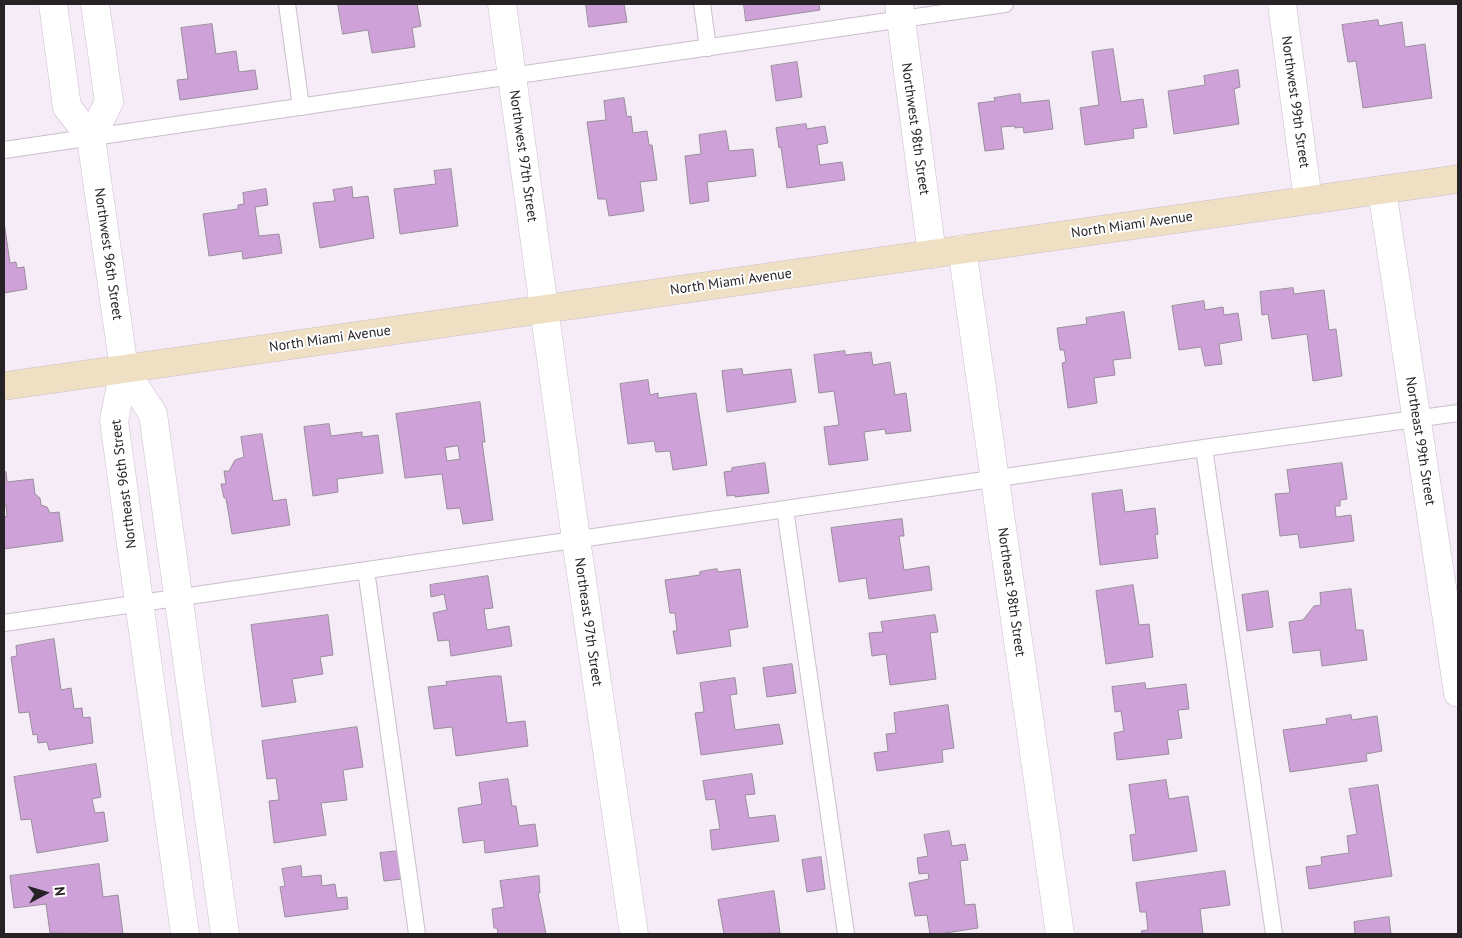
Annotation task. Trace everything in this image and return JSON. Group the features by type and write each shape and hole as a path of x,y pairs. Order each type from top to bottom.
{"main road":[{"name":"North Miami Avenue","path":"4,386 1458,179"}],"street":[{"name":"Northwest 96th Street","path":"53,4 67,107 91,138 124,369"},
{"path":"91,138 109,102 95,4"},
{"name":"Northwest 97th Street","path":"502,4 544,309"},
{"name":"Northwest 99th Street","path":"1282,4 1308,200"},
{"name":"Northwest 98th Street","path":"900,11 932,254"},
{"name":"Northeast 99th Street","path":"1382,190 1458,693"},
{"name":"Northeast 98th Street","path":"962,250 1060,934"},
{"name":"Northeast 97th Street","path":"544,309 634,934"},
{"path":"124,369 153,414 225,934"},
{"name":"Northeast 96th Street","path":"124,369 114,421 185,934"}],"lane":[{"path":"287,4 301,108"},
{"path":"702,4 708,48"},
{"path":"4,150 708,48 900,11 1005,4"},
{"path":"4,623 995,478 1458,413"},
{"path":"1204,448 1274,934"},
{"path":"785,509 846,934"},
{"path":"366,570 417,934"}],"building":[{"path":"338,4 417,4 421,26 412,28 415,47 372,53 368,30 343,34"},
{"path":"586,4 624,4 627,22 589,27"},
{"path":"744,4 819,4 820,10 746,21"},
{"path":"1378,20 1379,26 1402,22 1405,47 1425,44 1432,98 1363,108 1356,61 1348,62 1342,25"},
{"path":"212,24 216,54 236,51 239,72 255,70 258,89 180,100 177,80 188,79 181,28"},
{"path":"1113,49 1121,102 1143,99 1147,127 1133,129 1134,138 1085,145 1080,108 1099,105 1092,52"},
{"path":"797,62 802,97 776,101 771,66"},
{"path":"1238,70 1240,87 1234,89 1239,124 1174,134 1168,91 1205,85 1204,76"},
{"path":"1020,94 1021,103 1049,100 1053,129 1024,133 1023,127 1001,127 1004,149 985,151 978,103 995,101 994,98"},
{"path":"624,98 627,117 631,116 633,133 647,131 649,145 652,145 657,180 640,182 644,211 609,216 606,199 598,199 587,122 606,120 604,101"},
{"path":"806,124 807,129 825,126 828,143 817,145 820,165 842,162 845,180 787,188 776,128"},
{"path":"726,131 729,151 753,149 756,176 707,182 709,201 690,204 685,156 701,154 699,135"},
{"path":"451,169 458,226 400,234 394,189 436,184 434,171"},
{"path":"352,187 353,198 368,196 374,238 320,248 313,203 335,201 333,190"},
{"path":"266,189 268,205 255,207 259,236 279,234 282,253 243,259 242,251 209,256 203,214 238,209 238,205 244,204 243,193"},
{"path":"4,222 10,263 16,262 17,268 24,267 27,289 4,293"},
{"path":"1293,288 1294,294 1324,290 1329,330 1336,329 1342,376 1313,381 1307,334 1272,339 1268,314 1262,315 1260,292"},
{"path":"1204,301 1205,310 1223,307 1224,315 1238,313 1242,340 1219,344 1222,364 1205,366 1201,347 1179,350 1172,306"},
{"path":"1124,312 1131,358 1113,360 1115,375 1094,378 1097,403 1068,408 1062,363 1066,362 1064,350 1060,350 1057,328 1087,324 1086,318"},
{"path":"845,351 845,355 871,352 873,365 890,362 895,395 906,393 911,431 886,434 885,429 864,432 868,460 829,465 824,427 839,425 834,391 819,393 814,355"},
{"path":"742,369 743,375 791,369 796,402 727,412 722,371"},
{"path":"648,380 650,395 658,393 658,398 696,393 707,465 673,470 670,451 656,452 654,441 628,444 620,384"},
{"path":"480,402 485,442 482,442 493,520 463,524 460,508 447,509 442,474 405,478 396,414","holes":["458,446 460,459 447,461 445,448"]},
{"path":"329,424 331,436 362,432 362,437 378,435 383,473 337,479 338,492 313,496 304,427"},
{"path":"262,434 273,501 286,499 290,525 232,534 226,498 224,498 221,484 226,484 224,471 229,471 235,460 244,457 241,437"},
{"path":"765,463 769,493 735,497 735,495 727,496 724,472 732,471 732,468"},
{"path":"1342,463 1347,499 1340,500 1340,506 1335,506 1336,517 1351,515 1354,541 1300,548 1298,534 1280,536 1275,494 1290,493 1287,470"},
{"path":"6,472 7,482 33,479 35,494 40,498 41,505 47,507 50,513 59,512 63,541 4,549 4,517 7,516 6,505 4,505 4,473"},
{"path":"1122,490 1125,512 1155,508 1158,534 1155,535 1158,558 1100,565 1092,494"},
{"path":"902,519 904,536 899,536 904,570 929,566 932,590 869,599 866,578 839,582 831,528"},
{"path":"717,569 718,572 740,569 748,627 729,630 731,646 677,654 673,631 677,631 675,613 670,613 665,580 700,575 700,572"},
{"path":"488,576 493,608 484,609 487,630 509,626 512,646 451,656 449,640 438,641 433,613 447,610 444,594 431,597 430,585"},
{"path":"1133,585 1139,625 1149,624 1153,657 1106,664 1096,591"},
{"path":"1351,589 1356,630 1363,630 1367,660 1322,666 1320,650 1293,653 1289,622 1303,620 1314,606 1321,605 1320,593"},
{"path":"1268,591 1273,627 1247,631 1242,595"},
{"path":"328,615 333,655 320,657 323,674 292,679 296,702 262,707 251,625"},
{"path":"935,615 938,632 930,633 936,679 890,685 886,654 872,656 869,633 883,632 881,622"},
{"path":"54,639 61,690 71,688 74,709 82,708 83,718 90,717 93,743 49,750 47,742 38,743 37,734 33,735 29,712 19,713 11,657 17,656 16,646"},
{"path":"792,664 796,693 767,697 763,668"},
{"path":"501,676 507,723 525,721 528,746 456,756 452,727 434,729 428,687 447,685 446,682"},
{"path":"735,678 737,694 730,695 735,730 779,724 783,744 701,755 695,713 704,712 700,683"},
{"path":"1145,683 1146,689 1186,684 1189,709 1178,710 1182,738 1167,740 1169,754 1117,760 1114,733 1124,731 1121,711 1115,712 1112,687"},
{"path":"948,705 954,748 942,750 943,762 877,771 874,753 888,751 886,734 896,733 894,713"},
{"path":"1351,715 1352,720 1377,716 1382,751 1366,754 1367,761 1290,772 1283,730 1327,724 1326,719"},
{"path":"357,727 363,767 343,770 347,800 321,803 326,835 274,843 269,801 279,800 276,778 267,779 262,741"},
{"path":"96,764 101,797 92,799 95,813 104,812 108,841 37,853 31,819 21,820 14,777"},
{"path":"752,774 755,794 745,795 749,818 775,815 779,841 712,850 710,830 720,829 715,799 706,800 703,781"},
{"path":"508,779 512,806 516,806 519,826 535,824 538,846 485,853 484,840 463,843 458,808 482,804 479,783"},
{"path":"1166,780 1169,799 1188,796 1197,851 1133,861 1130,835 1136,834 1129,785"},
{"path":"1378,785 1392,876 1309,889 1306,867 1322,865 1321,857 1349,853 1347,836 1357,834 1349,789"},
{"path":"949,831 952,846 965,844 968,860 960,861 965,905 975,904 978,928 930,934 927,915 915,916 909,883 929,879 928,873 919,874 917,858 928,856 924,835"},
{"path":"399,851 403,879 384,881 380,853"},
{"path":"821,857 825,889 807,892 802,860"},
{"path":"99,864 103,897 118,895 123,934 50,933 46,904 14,908 10,876"},
{"path":"301,866 302,877 321,875 322,886 335,884 337,898 347,897 348,909 285,917 280,887 285,886 282,869"},
{"path":"1225,871 1230,905 1200,909 1203,934 1142,934 1141,931 1148,930 1146,912 1140,912 1136,883"},
{"path":"539,876 540,893 538,893 546,934 498,934 497,928 494,928 492,909 504,907 500,881"},
{"path":"774,891 780,933 724,934 718,900"},
{"path":"1389,917 1391,934 1355,934 1354,922"}]}
